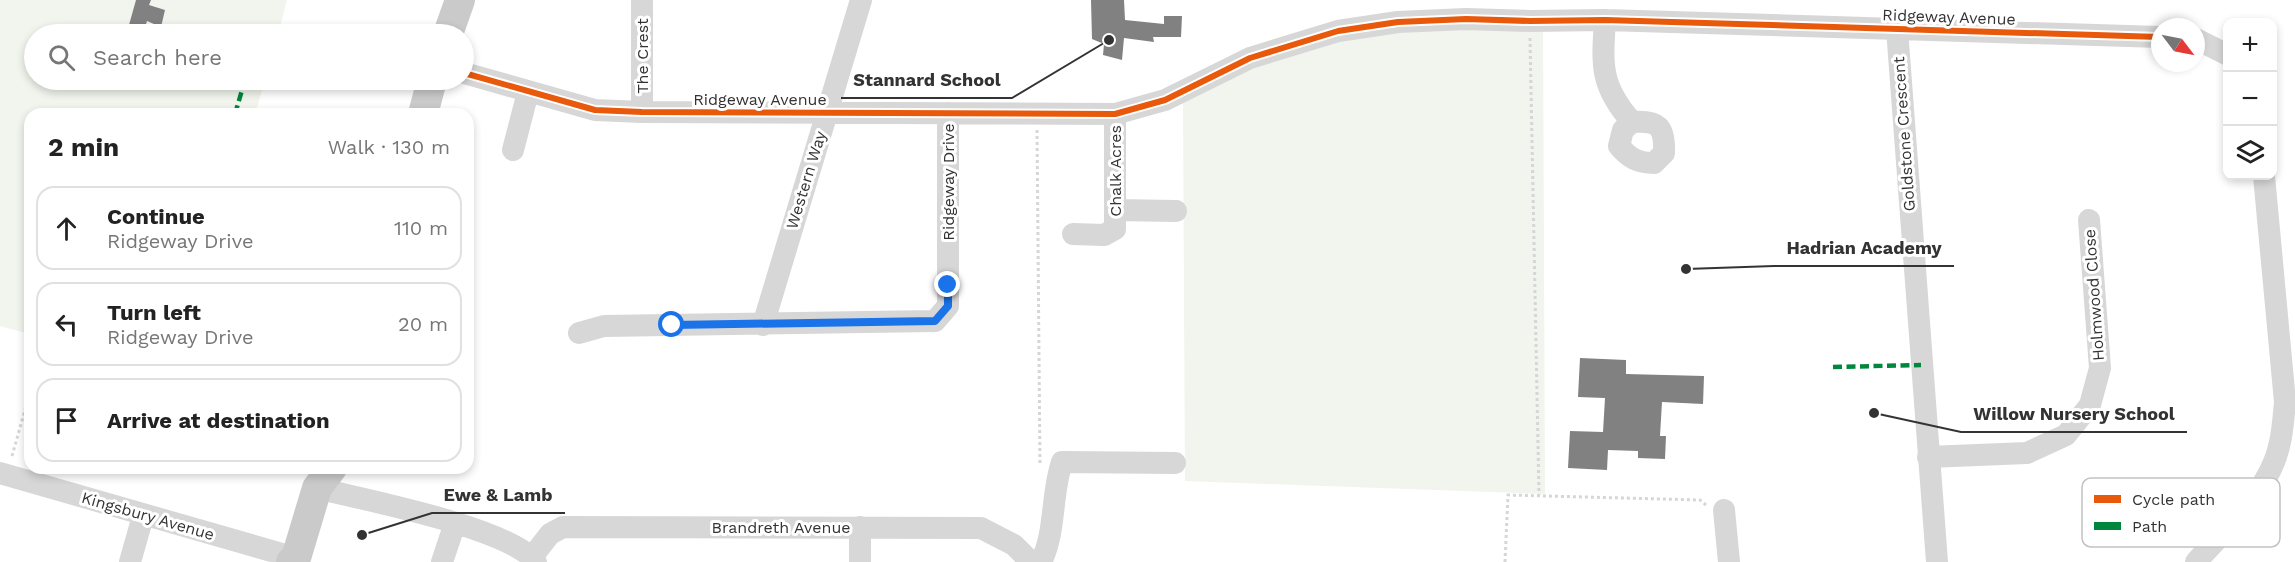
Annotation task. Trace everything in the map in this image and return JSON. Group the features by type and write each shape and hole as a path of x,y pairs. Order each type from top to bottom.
{"main road":[{"path":"452,24 460,0"},
{"path":"425,108 429,90"},
{"path":"295,561 321,475"}],"street":[{"name":"The Crest","path":"642,0 642,112"},
{"name":"Western Way","path":"763,325 861,0"},
{"name":"Ridgeway Avenue","path":"474,76 595,110 1115,114 1165,100 1250,58 1338,31 1398,22 1466,19 1605,20 2151,37"},
{"path":"1605,20 1602,61 1607,84 1632,122"},
{"name":"Goldstone Crescent","path":"1897,29 1937,562"},
{"path":"2205,44 2223,52"},
{"path":"513,150 528,92"},
{"name":"Ridgeway Drive","path":"579,333 604,326 935,321 948,306 948,113"},
{"name":"Chalk Acres","path":"1115,114 1115,219"},
{"path":"2264,180 2285,402 2283,431 2274,463 2265,478"},
{"path":"1073,234 1104,235 1115,219 1144,210 1176,212"},
{"name":"Holmwood Close","path":"1928,457 2027,453 2066,435 2090,405 2100,368 2089,220"},
{"path":"1041,562 1046,550 1057,477 1062,462 1175,463"},
{"name":"Kingsbury Avenue","path":"3,474 295,561"},
{"path":"321,475 507,542 534,560"},
{"path":"1724,510 1729,562"},
{"path":"130,562 143,516"},
{"path":"442,562 455,523"},
{"name":"Brandreth Avenue","path":"534,560 550,534 563,527 860,527 981,528 1014,545 1031,562"},
{"path":"860,527 860,562"},
{"path":"2196,562 2209,547"}],"path":[{"path":"1530,21 1539,495"},
{"path":"1037,114 1040,475"},
{"path":"3,474 24,410"},
{"path":"1505,562 1508,495 1700,500 1704,505 1724,510"}],"shaded area":[{"path":"0,0 287,0 281,24 24,24 24,90 262,90 257,108 24,108 24,332 0,326"},
{"path":"1543,30 1545,494 1185,481 1183,100 1274,57 1332,40 1410,31"}],"building":[{"path":"136,0 151,0 149,5 165,10 162,24 147,21 146,24 129,24"},
{"path":"1091,0 1124,0 1125,20 1164,24 1164,16 1182,16 1181,37 1153,37 1154,42 1124,38 1122,60 1103,55 1104,44 1092,39"},
{"path":"1580,358 1626,360 1626,374 1704,376 1703,404 1662,402 1660,436 1666,436 1665,459 1638,458 1638,451 1608,450 1607,470 1568,468 1570,431 1603,432 1605,398 1578,397"}],"marked path":[{"path":"237,108 242,90"},
{"path":"1833,367 1921,365"}],"cycle path":[{"path":"474,76 595,110 1115,114 1165,100 1250,58 1338,31 1398,22 1466,19 1605,20 2151,37"}],"place":[{"name":"Stannard School","path":"1109,40"},
{"name":"Hadrian Academy","path":"1686,269"},
{"name":"Willow Nursery School","path":"1874,413"},
{"name":"Ewe & Lamb","path":"362,535"}],"route":[{"path":"672,325 935,321 948,306 948,285"}]}
